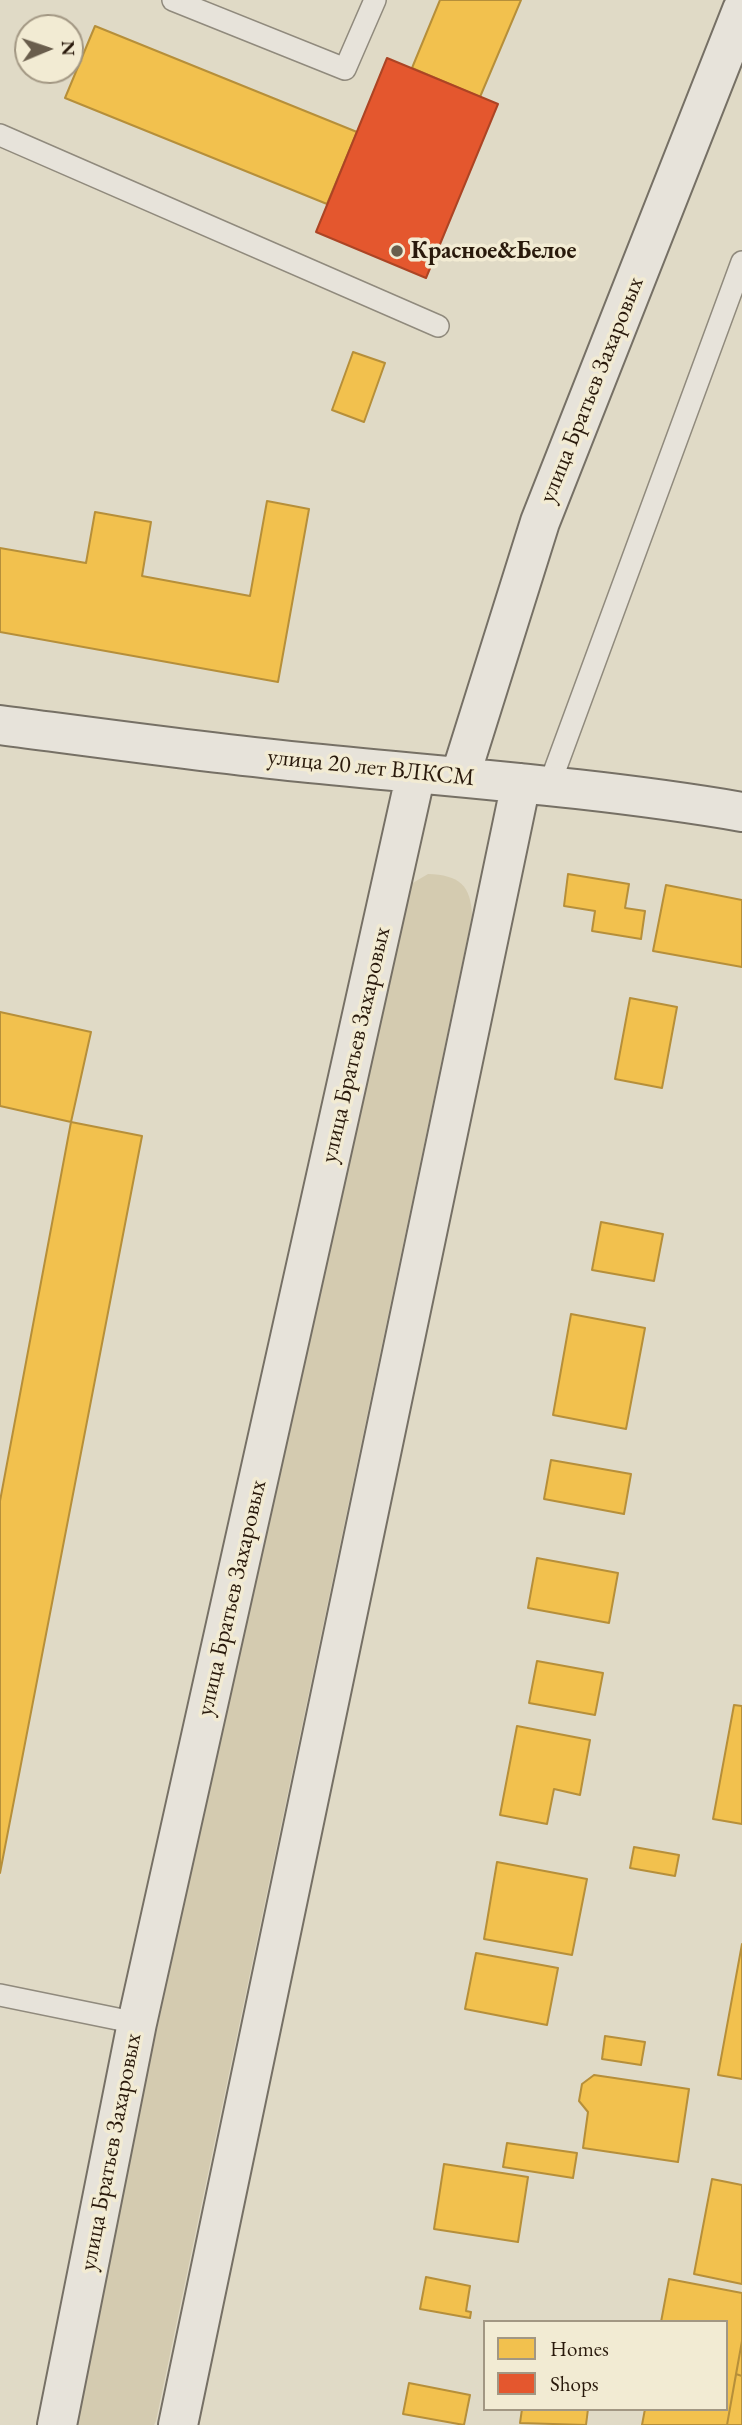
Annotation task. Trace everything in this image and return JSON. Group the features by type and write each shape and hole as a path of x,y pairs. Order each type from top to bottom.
{"main road":[{"name":"улица Братьев Захаровых","path":"460,777 540,522 742,10"},
{"name":"улица 20 лет ВЛКСМ","path":"0,726 296,762 535,784 685,802 742,812"},
{"name":"улица Братьев Захаровых","path":"57,2425 137,2022 416,773"},
{"path":"178,2425 535,784"}],"lane":[{"path":"173,0 345,69 375,0"},
{"path":"0,135 438,326"},
{"path":"535,784 742,262"},
{"path":"0,1995 137,2022"}],"shaded area":[{"path":"428,874 448,877 461,884 469,897 472,916 156,2421 154,2425 77,2425 75,2406 402,902 411,884"}],"building: Homes":[{"path":"440,0 521,0 480,97 412,68"},
{"path":"95,26 357,132 327,204 65,98 71,84 84,84 84,52"},
{"path":"353,352 385,363 364,422 332,410"},
{"path":"267,501 309,509 278,682 0,632 0,548 86,563 95,512 151,522 142,576 250,596"},
{"path":"568,874 629,884 625,908 645,911 641,939 592,931 595,911 564,906"},
{"path":"666,885 742,900 742,967 653,951"},
{"path":"630,998 677,1007 662,1088 615,1079"},
{"path":"0,1012 91,1032 71,1122 0,1106"},
{"path":"71,1122 142,1136 0,1873 0,1501"},
{"path":"601,1222 663,1234 654,1281 592,1270"},
{"path":"571,1314 645,1328 626,1429 553,1415"},
{"path":"551,1460 631,1474 624,1514 544,1499"},
{"path":"537,1558 618,1573 609,1623 528,1608"},
{"path":"537,1661 603,1673 595,1715 529,1703"},
{"path":"734,1705 742,1706 742,1824 713,1819"},
{"path":"517,1726 590,1740 580,1795 554,1789 547,1824 500,1815"},
{"path":"634,1847 679,1855 675,1876 630,1868"},
{"path":"497,1862 587,1879 572,1955 484,1939"},
{"path":"742,1944 742,2079 718,2075"},
{"path":"476,1953 558,1968 547,2025 465,2009"},
{"path":"605,2036 645,2042 641,2065 602,2059"},
{"path":"594,2075 689,2089 678,2162 583,2148 588,2112 579,2101 582,2084"},
{"path":"507,2143 577,2153 573,2178 503,2167"},
{"path":"444,2164 528,2177 518,2242 434,2229"},
{"path":"712,2179 742,2185 742,2284 694,2274"},
{"path":"426,2277 470,2286 466,2311 471,2312 470,2318 420,2309"},
{"path":"669,2279 742,2293 742,2341 727,2425 642,2425 645,2411 728,2411 728,2320 661,2320"},
{"path":"742,2341 742,2376 736,2374"},
{"path":"736,2374 742,2376 742,2425 727,2425"},
{"path":"409,2383 470,2395 464,2425 403,2414"},
{"path":"522,2411 588,2411 586,2425 520,2423"}],"building: Shops":[{"path":"387,58 498,104 426,278 316,232"}],"place":[{"name":"Красное&Белое","path":"397,251"}]}
